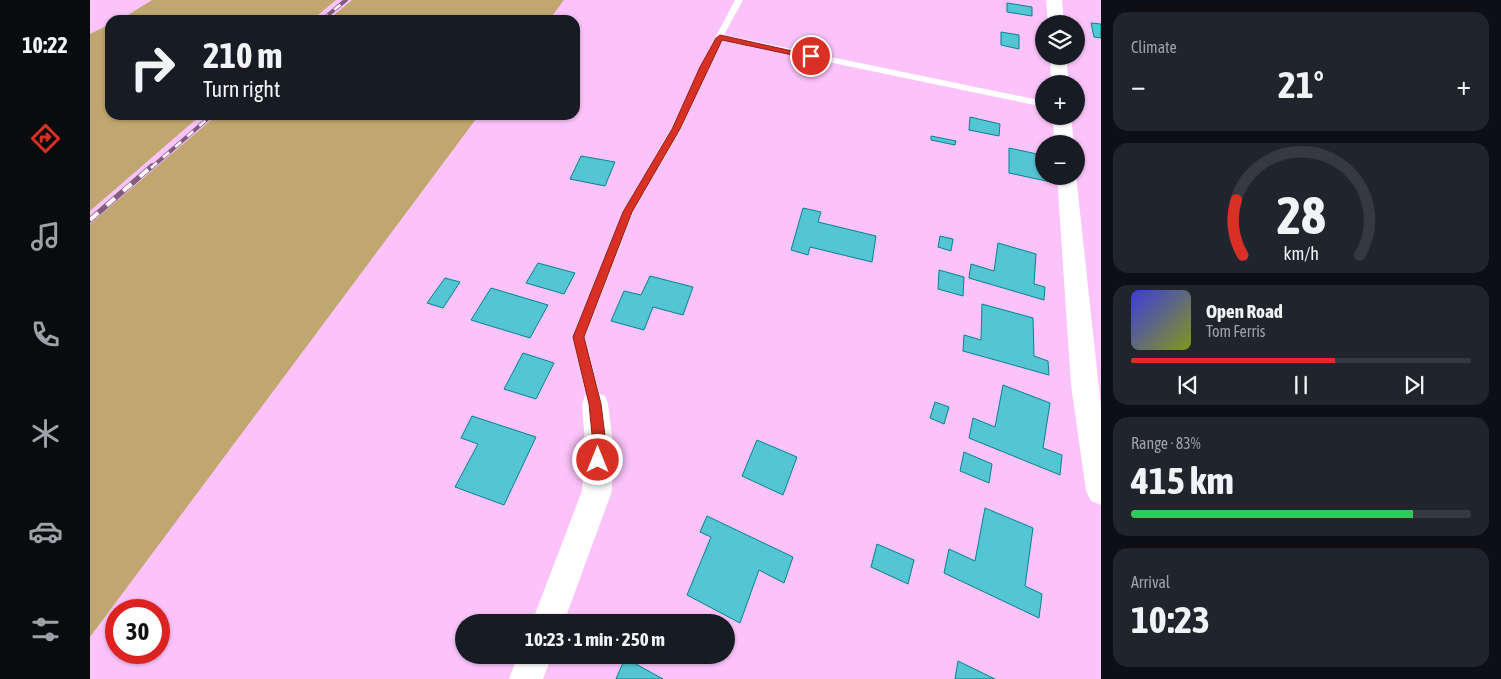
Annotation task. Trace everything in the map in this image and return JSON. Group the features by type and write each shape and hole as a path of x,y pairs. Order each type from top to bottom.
{"street":[{"path":"1054,0 1055,15"},
{"path":"1068,185 1084,385 1101,491"},
{"path":"551,614 596,491 599,444 595,404"},
{"path":"526,679 532,664"}],"lane":[{"path":"595,404 579,337 628,212 676,129 704,67 740,0"},
{"path":"720,38 1035,102"}],"shaded area":[{"path":"152,0 336,0 318,15 128,15"},
{"path":"352,0 564,0 553,15 334,15"},
{"path":"105,26 105,120 195,120 90,211 90,34"},
{"path":"211,120 475,120 118,599 105,599 105,617 90,637 90,224"}],"building":[{"path":"1007,3 1032,7 1032,16 1007,12"},
{"path":"1091,23 1101,24 1101,38 1094,37"},
{"path":"1001,32 1019,35 1019,49 1001,45"},
{"path":"970,117 1000,124 999,136 969,130"},
{"path":"931,136 956,141 955,145 931,140"},
{"path":"1009,148 1035,154 1035,179 1009,173"},
{"path":"581,156 615,162 605,186 570,179"},
{"path":"803,208 821,212 818,222 876,236 872,262 810,247 808,255 791,250"},
{"path":"940,236 953,239 951,251 938,247"},
{"path":"998,243 1036,254 1034,284 1045,287 1044,300 969,278 971,264 994,271"},
{"path":"538,263 575,273 564,294 526,283"},
{"path":"939,270 964,277 963,296 938,289"},
{"path":"650,276 693,287 683,315 653,307 644,330 611,321 624,291 641,295"},
{"path":"445,278 460,282 443,308 427,303"},
{"path":"491,288 548,305 530,338 471,320"},
{"path":"982,304 1033,318 1034,356 1048,361 1049,375 963,351 964,335 981,340"},
{"path":"523,353 554,363 536,399 504,389"},
{"path":"1003,385 1050,403 1043,448 1062,455 1060,475 969,438 973,418 995,427"},
{"path":"935,402 949,407 944,424 930,418"},
{"path":"472,416 536,437 504,505 455,487 478,444 461,438"},
{"path":"757,440 797,457 783,495 742,476"},
{"path":"964,452 992,464 989,483 960,471"},
{"path":"985,508 1033,528 1025,586 1042,594 1039,618 944,573 949,549 975,561"},
{"path":"707,516 793,557 784,583 759,570 740,623 735,620 735,614 723,614 687,595 711,537 700,532"},
{"path":"877,544 914,560 908,584 871,567"},
{"path":"958,661 995,679 955,679"},
{"path":"622,664 636,664 663,679 616,679"}],"railway":[{"path":"328,15 346,0"},
{"path":"151,168 206,120"},
{"path":"90,220 152,166"}],"route":[{"path":"598,460 599,444 595,404 579,337 628,212 676,129 704,67 720,38 811,56"}]}
